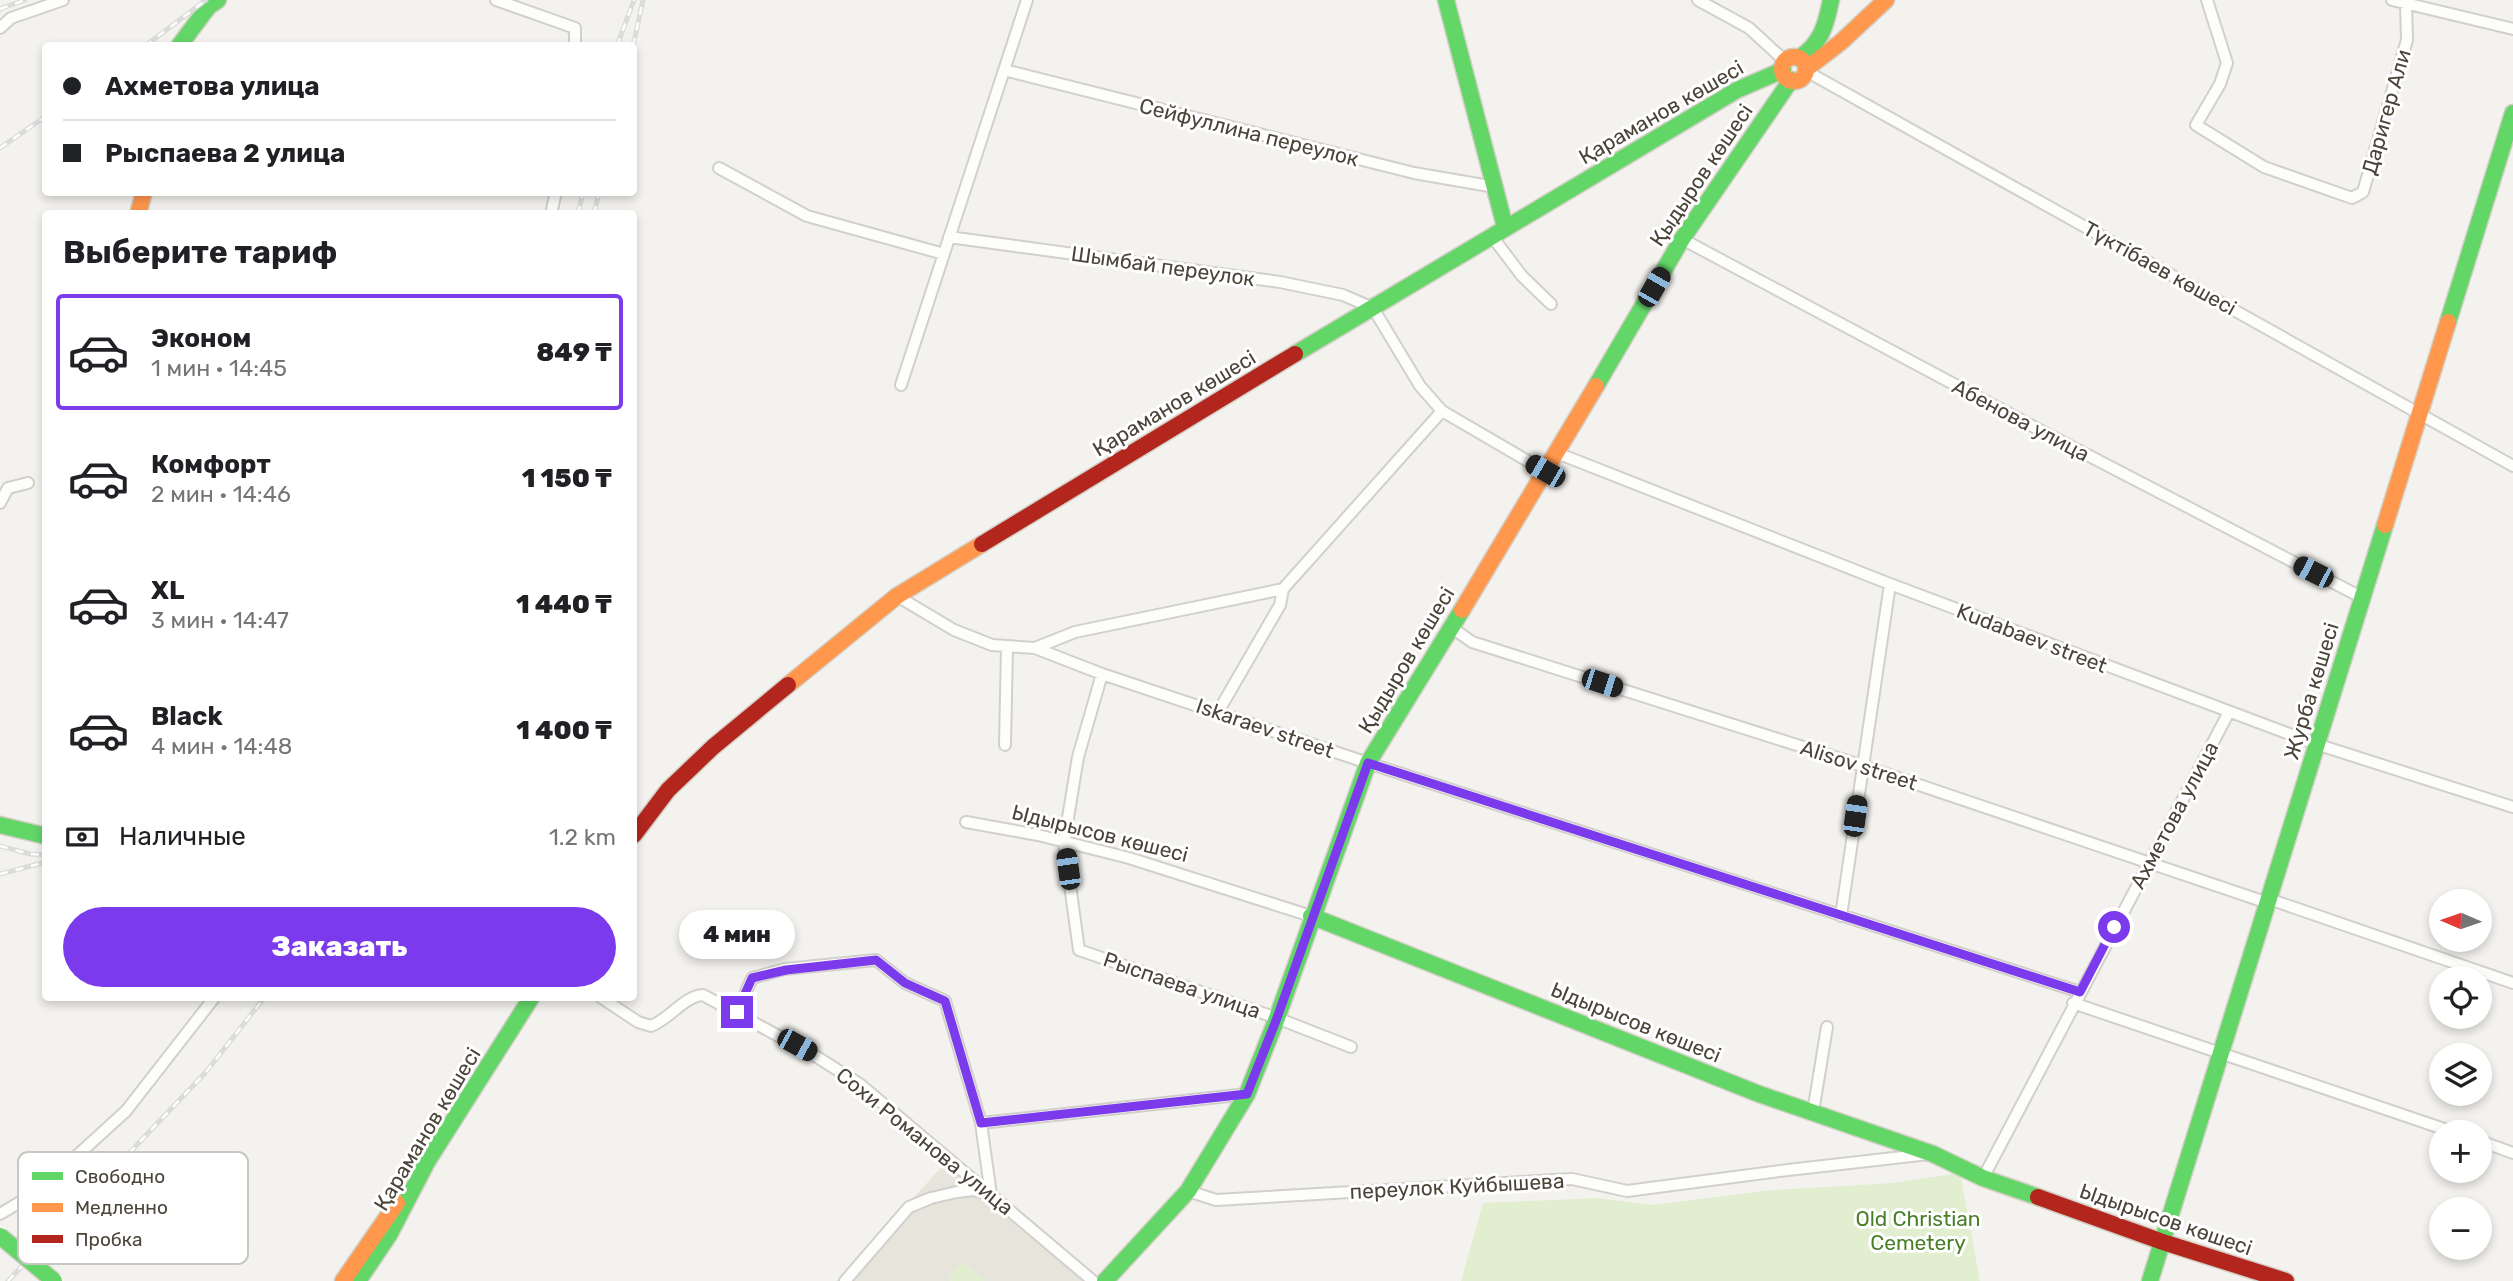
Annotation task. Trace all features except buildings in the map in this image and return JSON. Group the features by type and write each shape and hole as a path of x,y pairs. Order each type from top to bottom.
{"street":[{"path":"0,28 10,18 63,0"},
{"path":"496,0 575,28 575,42"},
{"path":"901,385 1027,0"},
{"path":"1447,0 1495,187 1498,231 1522,276 1551,304"},
{"name":"Түктібаев көшесі","path":"1698,0 1749,29 1795,68 2513,466"},
{"name":"Қыдыров көшесі","path":"1105,1281 1188,1191 1247,1094 1368,763 1557,453 1682,239 1795,68 1817,46 1825,27 1830,0"},
{"name":"Қараманов көшесі","path":"637,831 668,790 713,747 897,596 1498,231 1737,90 1795,68 1841,42 1886,0"},
{"name":"Даригер Али","path":"2207,0 2227,63 2220,84 2196,125 2264,167 2352,198 2363,192 2407,40 2406,4"},
{"path":"2392,0 2513,29"},
{"path":"182,42 208,2"},
{"path":"1825,27 1831,38 1841,42"},
{"name":"Сейфуллина переулок","path":"1004,70 1414,173 1495,187"},
{"name":"Журба көшесі","path":"2150,1281 2160,1241 2223,1054 2361,597 2421,413 2513,113"},
{"path":"719,167 807,216 944,254"},
{"name":"Шымбай переулок","path":"949,237 1280,282 1343,295 1373,308"},
{"name":"Абенова улица","path":"1682,239 2049,435 2361,597"},
{"path":"1373,308 1420,386 1443,411 1545,471"},
{"path":"1218,712 1280,605 1283,589 1443,411"},
{"name":"Kudabaev street","path":"1557,453 1890,584 2229,712 2316,744 2513,807"},
{"path":"0,503 8,488 28,483"},
{"path":"1841,916 1890,584"},
{"path":"1035,648 1075,632 1283,589"},
{"name":"Iskaraev street","path":"897,596 954,630 992,645 1035,648 1102,674 1368,763 2080,992"},
{"name":"Alisov street","path":"1451,627 1472,642 1863,766 2513,983"},
{"path":"1005,745 1007,647"},
{"name":"Рыспаева улица","path":"1102,674 1078,757 1064,841 1079,950 1277,1018 1351,1047"},
{"name":"Ахметова улица","path":"1983,1178 2073,1003 2229,712"},
{"name":"Ыдырысов көшесі","path":"966,822 1064,841 1129,858 1311,916 1759,1094 1933,1154 1983,1178 2160,1241 2286,1281"},
{"path":"0,825 42,835"},
{"path":"737,1012 752,978 786,970 876,960 905,983 945,1001 981,1123 991,1195 973,1190 957,1192 909,1207 845,1281"},
{"name":"Сохи Романова улица","path":"606,1001 638,1022 651,1026 673,1014 693,996 700,994 817,1056 861,1084 1093,1281"},
{"path":"81,1152 126,1111 212,1001"},
{"name":"Қараманов көшесі","path":"358,1281 389,1235 427,1162 529,1001"},
{"path":"2073,1003 2429,1124"},
{"path":"1813,1112 1827,1027"},
{"path":"981,1123 1247,1094"},
{"path":"2492,1145 2513,1153"},
{"name":"переулок Куйбышева","path":"1188,1191 1216,1200 1572,1179 1627,1191 1933,1154"},
{"path":"343,1281 427,1162"},
{"path":"0,1214 18,1203"},
{"path":"0,1236 18,1251"},
{"path":"34,1264 54,1281"}],"shaded area":[{"path":"953,1155 1086,1281 836,1281"}],"green space":[{"name":"Old Christian Cemetery","path":"1960,1173 1980,1281 1461,1281 1483,1203 1597,1198 1652,1205 1772,1190 1893,1183"},
{"path":"962,1262 985,1281 948,1279"}],"railway":[{"path":"0,9 25,0"},
{"path":"150,42 206,0"},
{"path":"618,42 634,0"},
{"path":"634,42 643,0"},
{"path":"0,148 42,119"},
{"path":"579,210 582,196"},
{"path":"595,210 598,196"},
{"path":"0,846 42,855"},
{"path":"0,874 42,863"},
{"path":"130,1152 206,1072 262,1001"},
{"path":"8,1281 24,1264"}],"traffic: fast":[{"path":"182,42 209,6 218,0"},
{"path":"1446,0 1505,227"},
{"path":"1799,58 1813,47 1821,33 1831,0"},
{"path":"1295,354 1737,90 1783,70"},
{"path":"1596,386 1682,239 1791,80"},
{"path":"2448,322 2513,113"},
{"path":"2150,1281 2385,525"},
{"path":"1105,1281 1188,1191 1247,1094 1368,763 1462,610"},
{"path":"0,825 42,835"},
{"path":"1311,916 1759,1094 1933,1154 1983,1178 2038,1197"},
{"path":"358,1281 389,1235 427,1162 529,1001"},
{"path":"0,1236 18,1251"},
{"path":"34,1264 54,1281"}],"traffic: slow":[{"path":"1806,69 1841,42 1886,0"},
{"path":"1794,57 1805,64 1806,69 1799,80 1794,81 1783,74 1782,69 1789,58 1794,57"},
{"path":"139,210 143,196"},
{"path":"2385,525 2448,322"},
{"path":"1462,610 1596,386"},
{"path":"788,685 897,596 982,544"},
{"path":"343,1281 397,1203"}],"traffic: jam":[{"path":"982,544 1295,354"},
{"path":"637,831 668,790 713,747 788,685"},
{"path":"2038,1197 2160,1241 2286,1281"}],"route":[{"path":"737,1012 752,978 786,970 876,960 905,983 945,1001 981,1123 1247,1094 1368,763 2080,992 2114,927"}]}
